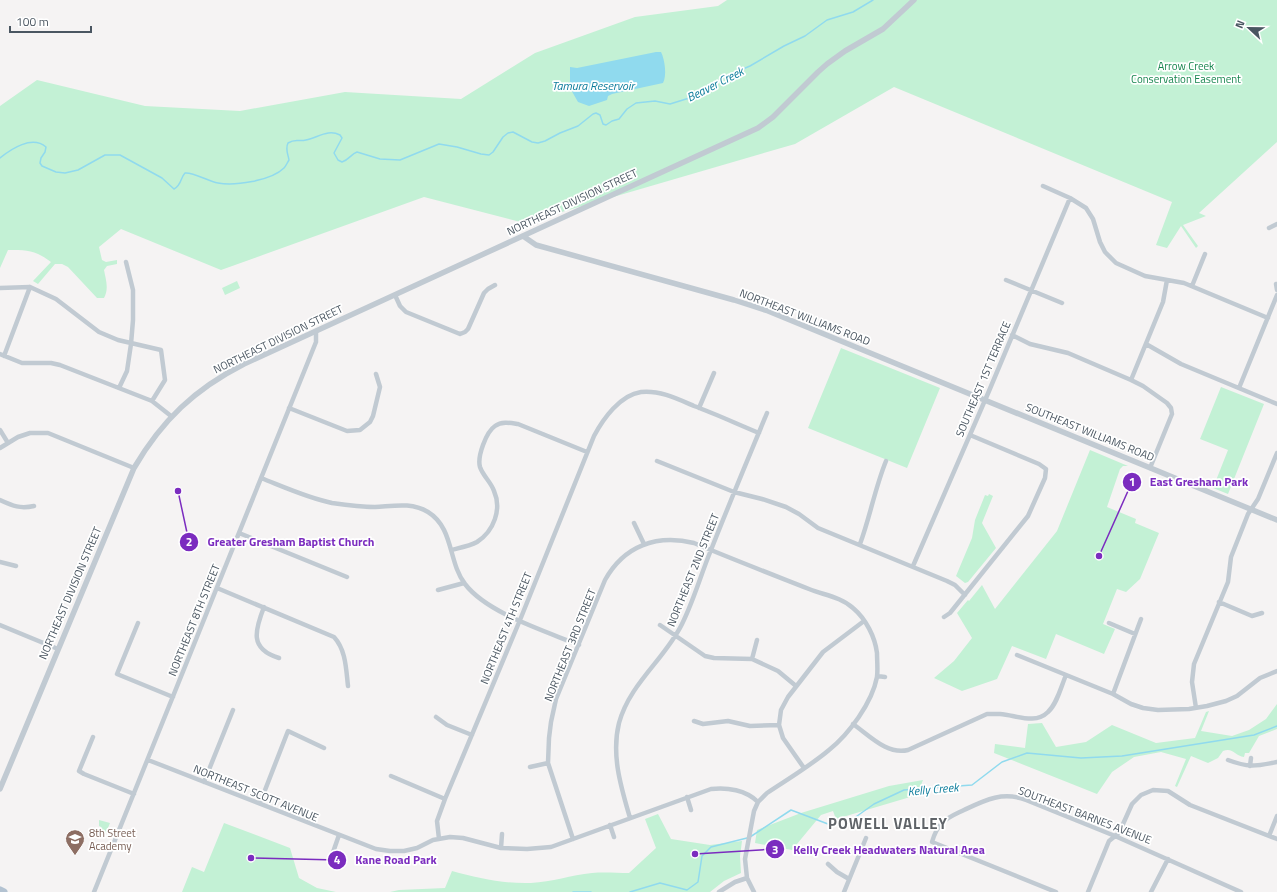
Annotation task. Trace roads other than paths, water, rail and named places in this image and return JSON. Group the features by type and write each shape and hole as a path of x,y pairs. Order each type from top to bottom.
{"main road":[{"path":"0,890 4,892"}],"street":[{"name":"NORTHEAST DIVISION STREET","path":"0,789 134,468 150,443 171,416 201,390 226,374 316,331 763,126 822,68 846,51 883,29 914,0"},
{"path":"1043,186 1070,198 1086,208 1093,219 1100,242 1105,252 1116,263 1145,276 1192,286 1268,318"},
{"name":"SOUTHEAST 1ST TERRACE","path":"913,566 1070,198"},
{"path":"1269,228 1277,224"},
{"name":"NORTHEAST WILLIAMS ROAD","path":"523,236 536,245 756,307 984,400"},
{"path":"1192,286 1205,254"},
{"path":"119,388 127,371 131,344 134,290 126,262"},
{"path":"1006,280 1062,303"},
{"path":"1131,380 1163,302 1167,280"},
{"path":"1276,284 1277,290"},
{"path":"395,295 400,306 406,312 460,334 468,329 484,293 488,289 495,286"},
{"path":"30,287 2,355 22,363 51,363 60,366 152,401 171,416"},
{"path":"0,288 30,287 56,299 99,332 131,344 161,350 166,377 164,384 152,401"},
{"path":"1239,388 1277,295"},
{"name":"NORTHEAST 8TH STREET","path":"94,892 316,342 316,331"},
{"path":"1012,335 1030,344 1068,353 1131,380 1143,386 1167,403 1171,408 1172,414 1150,468"},
{"path":"1146,344 1181,364 1277,404"},
{"path":"699,408 714,373"},
{"path":"289,408 347,431 360,430 370,422 373,416 380,387 376,374"},
{"name":"NORTHEAST 4TH STREET","path":"439,839 437,821 445,799 520,620 587,452 600,425 620,403 633,395 640,392 660,393 759,433"},
{"name":"SOUTHEAST WILLIAMS ROAD","path":"984,400 1277,520"},
{"name":"NORTHEAST 2ND STREET","path":"630,818 622,792 617,767 616,748 622,712 632,694 666,650 683,623 734,492 767,413"},
{"path":"451,550 478,541 488,533 494,522 497,509 496,496 491,485 483,474 479,463 481,451 490,430 495,426 509,422 518,424 587,452"},
{"path":"0,430 8,443"},
{"path":"0,448 30,432 48,433 134,468"},
{"path":"944,617 950,613 966,595 1028,516 1045,478 1046,469 1039,464 970,435"},
{"path":"1196,708 1192,682 1192,670 1228,582 1231,557 1258,499 1277,453"},
{"path":"657,461 734,492 786,507 799,514 818,528 947,581 955,585 966,595"},
{"path":"860,544 868,522 878,482 886,461"},
{"path":"261,478 303,495 331,503 374,507 406,504 418,507 429,513 438,521 445,531 458,571 464,583 478,597 492,607 579,645"},
{"path":"0,500 24,508 34,506"},
{"path":"634,523 644,544"},
{"path":"239,533 348,577"},
{"name":"NORTHEAST 3RD STREET","path":"573,839 548,763 552,714 556,699 608,574 626,554 644,544 668,540 694,543 816,592 839,599 853,608 864,621 873,636 878,662 877,676"},
{"path":"0,562 16,566"},
{"path":"438,590 464,583"},
{"path":"217,588 334,637 341,647 348,686"},
{"path":"1219,602 1252,616 1262,613"},
{"path":"264,607 257,625 257,639 264,651 269,655 279,658"},
{"path":"1113,694 1141,619"},
{"path":"804,768 783,738 779,725 781,710 788,697 823,652 864,621"},
{"path":"138,623 117,674 173,697"},
{"path":"1109,623 1135,634"},
{"path":"0,625 58,649"},
{"path":"660,625 705,656 714,658 752,659 778,671 796,686"},
{"path":"752,659 757,640"},
{"path":"1017,655 1113,694 1130,704 1144,708 1174,711 1196,708 1226,701 1237,696 1260,678 1277,671"},
{"path":"853,724 889,749 902,751 908,750 987,714 1039,719 1049,712 1066,675"},
{"path":"754,892 747,878 745,859 754,811 758,802 767,793 829,750 842,738 866,704 877,676 885,677"},
{"path":"204,782 233,710"},
{"path":"436,718 447,725 472,735"},
{"path":"694,721 703,724 734,722 750,726 779,725"},
{"path":"260,803 288,731 324,748"},
{"path":"93,737 79,771 134,794"},
{"path":"1250,758 1250,766"},
{"name":"NORTHEAST SCOTT AVENUE","path":"148,760 359,843 376,849 397,851 417,848 427,842 450,837 463,838 501,848 527,849 551,847 705,790 724,788 736,790 747,794 758,802"},
{"path":"1228,760 1242,766 1277,762"},
{"path":"530,767 548,763"},
{"path":"391,776 445,799"},
{"path":"1088,892 1109,840 1119,833 1132,804 1136,799 1153,790 1168,791 1190,805 1277,840"},
{"name":"SOUTHEAST BARNES AVENUE","path":"1056,892 932,842 938,828 947,818 987,799 1007,796 1020,798 1115,836 1241,892"},
{"path":"687,797 691,810"},
{"path":"1269,836 1277,816"},
{"path":"610,825 614,837"},
{"path":"501,848 502,834"},
{"path":"331,858 339,835"},
{"path":"844,892 866,838"},
{"path":"1152,892 1168,859"},
{"path":"828,864 837,872 849,878"},
{"path":"720,892 736,882 747,878"}],"water":[{"name":"Tamura Reservoir","path":"661,52 664,59 665,72 663,83 612,94 608,96 607,100 589,106 578,102 570,88 570,67 577,68"}],"waterway":[{"name":"Beaver Creek","path":"0,158 16,147 34,142 46,147 41,158 40,163 42,166 56,172 65,173 78,170 105,155 120,155 162,178 174,189 178,186 185,173 225,184 252,182 262,179 284,168 289,160 287,149 288,143 306,140 327,133 336,133 342,138 334,153 338,160 342,162 357,152 380,159 400,160 439,144 489,155 508,133 513,132 532,142 538,143 578,126 596,113 600,115 603,124 606,125 619,119 627,109 636,103 655,101 670,104 699,95 724,77 750,66 784,46 805,36 827,20 853,12 873,0"},
{"name":"Kelly Creek","path":"750,837 791,810 828,824 843,826 874,804 904,790 972,785 1002,762 1027,753 1081,758 1122,756 1254,735 1277,726"},
{"name":"Kelly Creek","path":"630,892 660,883 687,890 698,882 702,856 711,847 747,838"},
{"name":"Kelly Creek","path":"573,892 591,892"}],"place":[{"name":"Greater Gresham Baptist Church","path":"178,491"},
{"name":"East Gresham Park","path":"1099,556"},
{"name":"Kelly Creek Headwaters Natural Area","path":"695,854"},
{"name":"8th Street Academy","path":"75,856"},
{"name":"Kane Road Park","path":"251,858"}],"district":[{"name":"POWELL VALLEY","path":"888,823"}],"park label":[{"name":"Arrow Creek Conservation Easement","path":"1186,72"}]}
